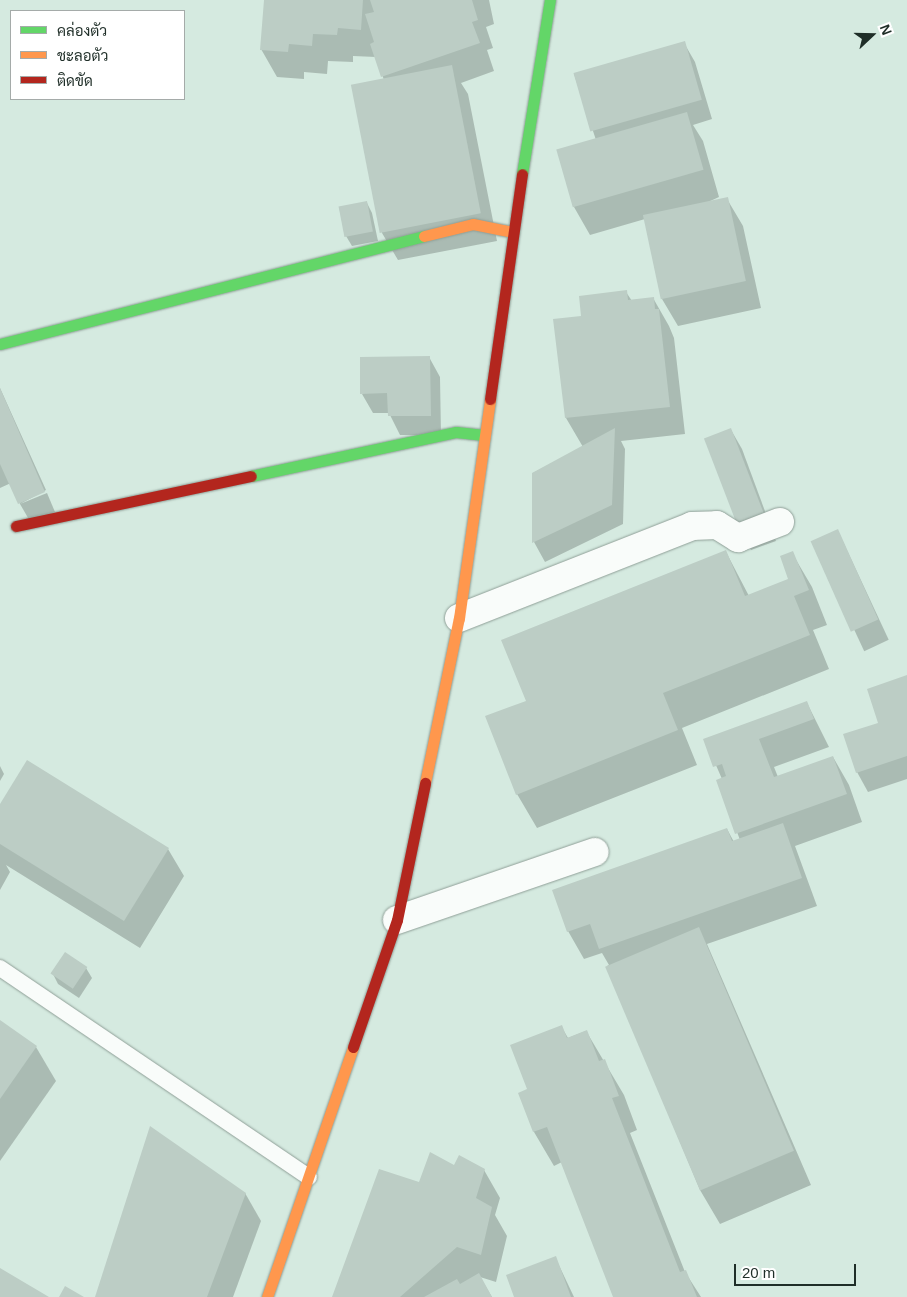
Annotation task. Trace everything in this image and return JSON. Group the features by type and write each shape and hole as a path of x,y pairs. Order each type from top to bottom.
{"street":[{"path":"267,1297 396,920 459,618 513,232 550,0"},
{"path":"0,344 474,224 513,232"},
{"path":"16,526 456,432 484,435"},
{"path":"459,618 692,526 717,525 738,538 780,522"},
{"path":"396,920 595,852"}],"lane":[{"path":"0,968 309,1177"}],"building":[{"path":"264,0 363,0 361,30 338,28 337,35 313,34 312,46 289,44 288,52 260,50"},
{"path":"370,0 472,0 478,20 472,22 480,43 381,77 370,44 374,42 365,14 374,12"},
{"path":"685,41 702,100 590,132 573,73"},
{"path":"452,65 481,213 380,233 351,85"},
{"path":"687,112 704,170 573,207 556,149"},
{"path":"728,197 746,281 661,299 643,215"},
{"path":"367,201 373,231 344,237 339,207"},
{"path":"627,290 628,300 654,297 655,309 659,309 670,407 565,418 553,319 581,316 579,296"},
{"path":"430,356 431,416 388,416 387,393 360,394 360,357"},
{"path":"0,388 45,492 18,504 0,464"},
{"path":"615,428 612,505 532,543 532,473"},
{"path":"731,428 766,520 739,531 704,438"},
{"path":"838,529 878,619 851,632 811,541"},
{"path":"726,550 745,596 788,579 780,556 793,551 809,590 794,596 810,635 663,693 678,730 516,795 485,716 526,701 501,640"},
{"path":"907,675 907,756 856,773 843,734 878,723 867,689"},
{"path":"807,701 814,719 759,739 774,777 833,756 847,794 735,834 716,780 726,776 722,764 713,767 703,739"},
{"path":"27,760 169,848 124,921 0,844 0,804"},
{"path":"783,823 802,878 599,949 590,924 567,932 552,890 727,828 732,841"},
{"path":"699,927 794,1151 700,1191 605,967"},
{"path":"65,952 87,967 73,989 50,974"},
{"path":"0,1020 37,1046 0,1099"},
{"path":"562,1025 567,1038 587,1030 599,1061 605,1059 619,1096 612,1098 680,1272 686,1270 697,1297 613,1297 547,1127 533,1132 518,1093 527,1089 510,1045"},
{"path":"150,1126 246,1193 207,1297 95,1297"},
{"path":"430,1152 454,1165 459,1155 485,1169 476,1198 492,1207 481,1255 457,1247 400,1297 332,1297 379,1169 419,1182"},
{"path":"556,1256 571,1297 514,1297 506,1275"},
{"path":"0,1268 49,1297 0,1297"},
{"path":"479,1273 492,1297 424,1297 457,1279 460,1284"},
{"path":"65,1286 84,1297 59,1297"}],"traffic: fast":[{"path":"522,174 550,0"},
{"path":"0,344 424,236"},
{"path":"251,476 456,432 484,435"}],"traffic: slow":[{"path":"424,236 473,224 513,232"},
{"path":"425,783 459,618 490,399"},
{"path":"267,1297 353,1047"}],"traffic: jam":[{"path":"490,399 522,174"},
{"path":"16,526 251,476"},
{"path":"353,1047 397,920 425,783"}]}
